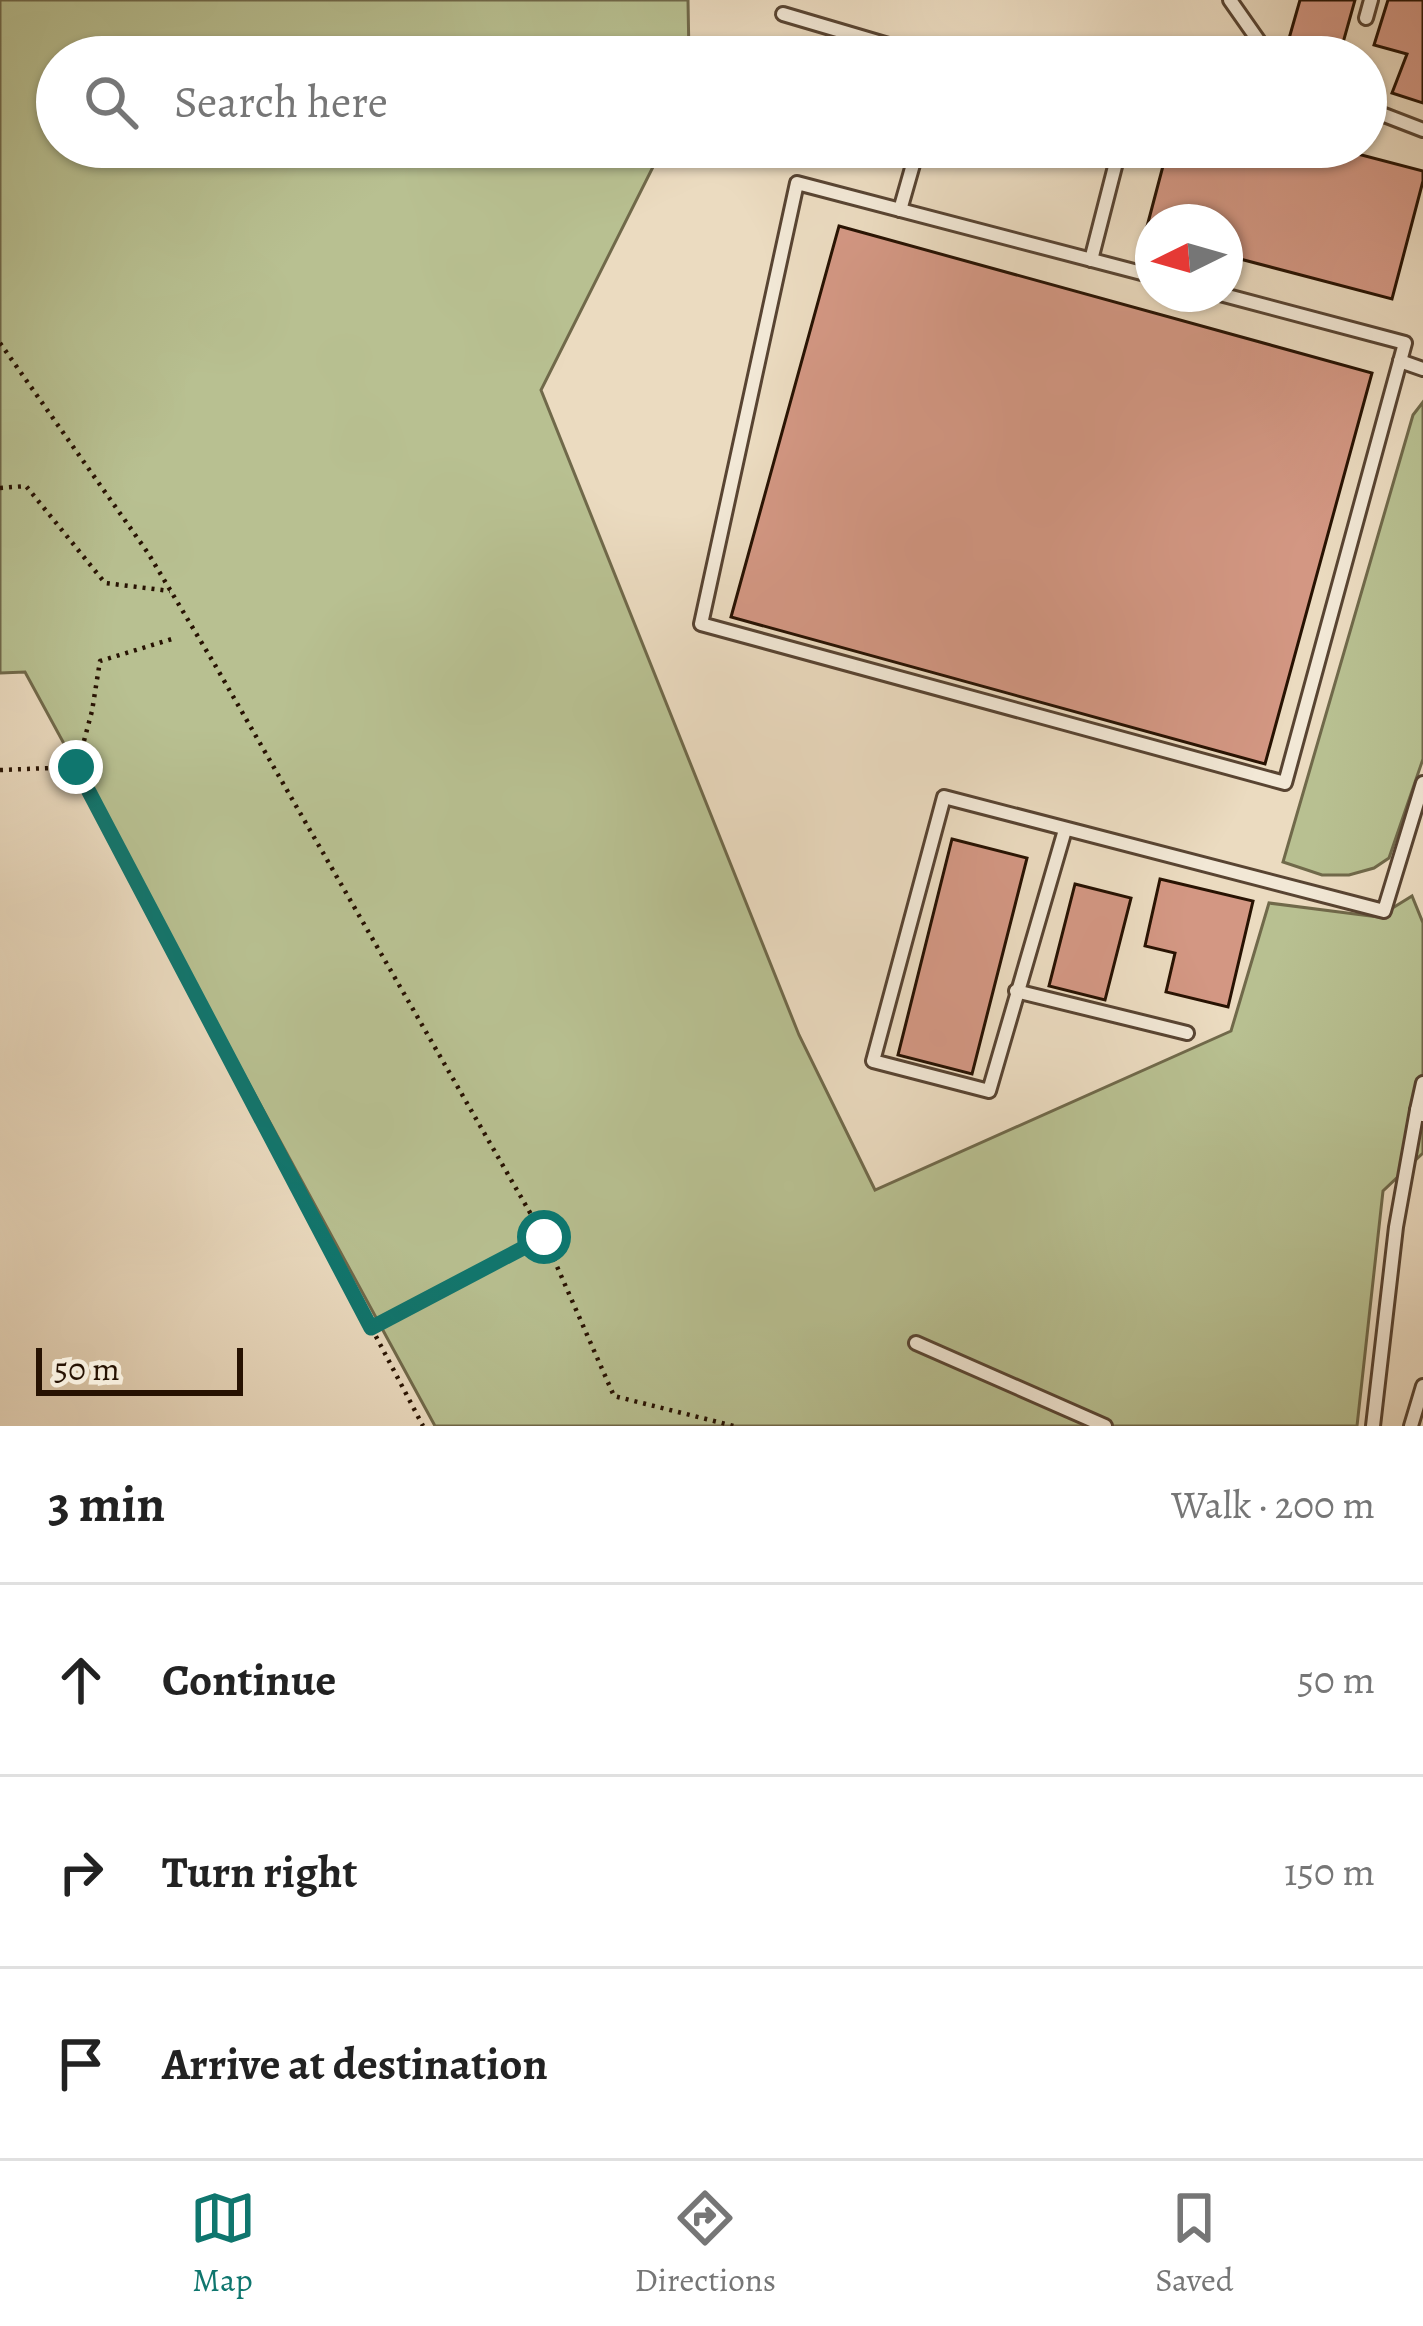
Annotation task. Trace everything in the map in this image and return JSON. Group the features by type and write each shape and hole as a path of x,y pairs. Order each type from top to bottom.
{"lane":[{"path":"1230,0 1255,36"},
{"path":"1366,18 1371,0"},
{"path":"784,14 858,36"},
{"path":"1387,116 1423,130"},
{"path":"900,210 911,168"},
{"path":"1091,260 1115,168"},
{"path":"1135,271 797,183 701,624 1285,783 1406,343 1243,300"},
{"path":"1400,361 1423,369"},
{"path":"1065,830 989,1091 873,1061 944,797 1384,911 1423,783"},
{"path":"1016,991 1187,1033"},
{"path":"1373,1426 1396,1227 1423,1083"},
{"path":"916,1342 1105,1426"},
{"path":"1411,1426 1423,1386"}],"path":[{"path":"0,343 171,591 544,1237 614,1396 734,1426"},
{"path":"0,488 26,486 105,583 171,591"},
{"path":"172,639 100,661 76,767 423,1426"},
{"path":"0,770 76,767"},
{"path":"371,1328 544,1237"}],"green space":[{"path":"0,0 688,0 689,36 36,36 36,168 652,168 541,390 799,1035 875,1190 1231,1031 1269,903 1378,917 1412,896 1423,923 1423,1153 1383,1191 1357,1426 435,1426 25,672 0,673"},
{"path":"1423,402 1423,759 1389,858 1349,875 1322,875 1283,862 1413,415"}],"building":[{"path":"1300,0 1355,0 1345,36 1290,36"},
{"path":"1388,0 1423,0 1423,103 1392,93 1407,54 1387,49 1387,36 1377,36"},
{"path":"1387,162 1423,171 1392,299 1243,260 1243,204 1153,204 1162,168 1387,168"},
{"path":"839,226 1135,308 1135,312 1151,312 1372,373 1265,764 731,617"},
{"path":"952,839 1027,858 972,1074 898,1055"},
{"path":"1160,879 1253,901 1228,1007 1166,992 1175,953 1145,946"},
{"path":"1075,884 1131,898 1105,1000 1049,986"}],"route":[{"path":"76,767 371,1328 544,1237"}]}
